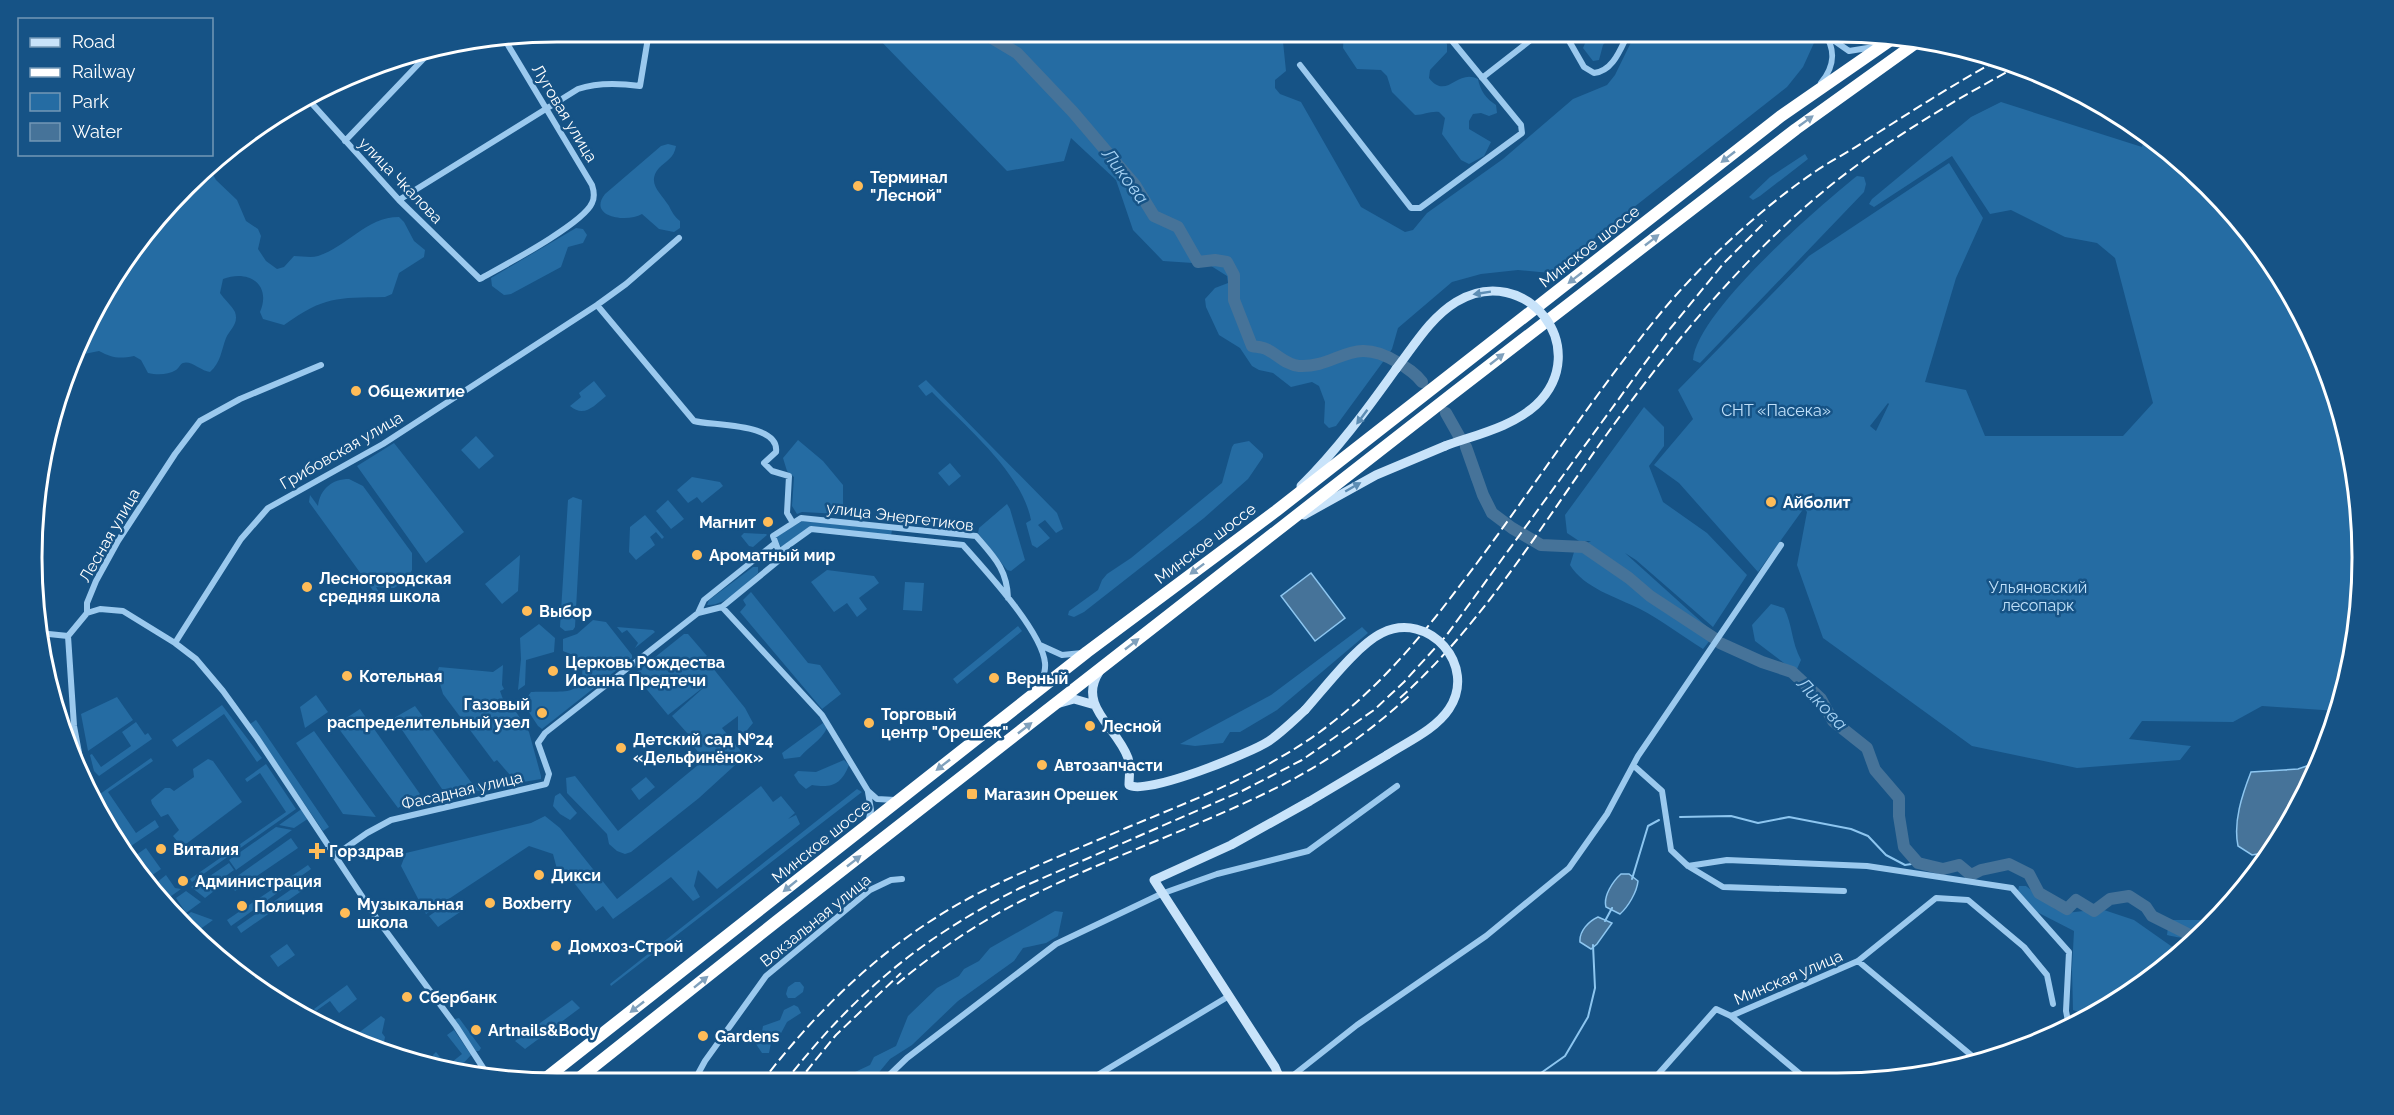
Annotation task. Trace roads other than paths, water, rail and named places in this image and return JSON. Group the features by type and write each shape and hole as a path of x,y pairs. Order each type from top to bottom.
{"highway":[{"name":"Минское шоссе","path":"553,1073 1087,652 1420,399 1703,177 1811,95 1885,44"},
{"name":"Минское шоссе","path":"586,1073 1429,412 1796,129 1910,47"}],"street":[{"path":"399,200 546,107 590,85 640,86 647,42"},
{"path":"1300,66 1411,208 1415,209 1420,208 1463,178 1522,133 1521,125 1453,42"},
{"path":"1482,78 1527,42"},
{"path":"1570,42 1584,67 1594,73 1606,69 1613,63 1624,42"},
{"path":"1811,95 1832,66 1832,51 1828,42"},
{"path":"1834,42 1849,51 1866,50 1881,44"},
{"name":"Луговая улица","path":"480,279 546,242 588,210 593,201 592,185 509,44"},
{"path":"345,141 422,61"},
{"name":"улица Чкалова","path":"312,104 399,200 480,279"},
{"name":"Грибовская улица","path":"175,643 241,539 268,508 383,444 597,305 626,284 679,238"},
{"path":"1276,510 1329,457 1438,316 1456,302 1475,293 1495,291 1517,296 1535,306 1547,320 1555,335 1558,358 1554,378 1541,399 1527,412 1504,424 1376,475 1284,527"},
{"path":"597,305 694,421 744,427 770,437 774,441 776,453 764,463 772,471 789,476 787,513 793,523 773,536 774,544 781,555"},
{"name":"Лесная улица","path":"68,636 87,613 87,603 96,581 118,541 174,454 200,421 249,395 321,365"},
{"name":"улица Энергетиков","path":"793,523 801,518 976,536 1002,567 1007,581 1008,598"},
{"path":"898,800 877,799 868,791 822,715 722,607 763,574 781,555 811,530 963,545 1008,598 1040,645 1045,666 1040,689"},
{"path":"698,613 704,600 774,544"},
{"path":"1294,1073 1357,1025 1486,936 1569,868 1608,814 1634,766 1781,545"},
{"name":"Фасадная улица","path":"334,856 367,833 391,820 546,784 549,774 538,744 545,733 698,613 722,607"},
{"path":"87,613 100,609 123,611 175,643 196,659 223,691 392,941 456,1026 482,1067"},
{"path":"1102,667 1091,688 1095,705 1127,754 1130,766 1129,785 1143,789 1224,763 1269,741 1305,710 1342,669 1377,636 1399,628 1415,629 1430,634 1447,649 1455,663 1458,678 1456,694 1450,708 1440,719 1387,755 1310,801 1231,845 1154,880 1279,1073"},
{"path":"48,634 68,636 74,726 78,747"},
{"path":"1040,645 1062,655 1087,652"},
{"path":"1053,706 1074,699 1095,705"},
{"path":"1634,766 1662,791 1671,850 1688,866 1723,887 1844,891"},
{"path":"892,1073 915,1052 1056,944 1161,894 1217,874 1308,851 1397,786"},
{"path":"868,791 871,810 868,824"},
{"path":"1688,866 1727,860 1867,866 2012,888 2069,952 2067,1018"},
{"name":"Вокзальная улица","path":"698,1073 766,976 870,890 891,880 902,879"},
{"name":"Минская улица","path":"1659,1073 1716,1009 1731,1016 1858,961 1936,898 1968,900 2024,946 2047,975 2053,1004"},
{"path":"1858,961 1971,1055"},
{"path":"1101,1073 1229,996"},
{"path":"1731,1016 1799,1073"}],"water":[{"path":"1311,573 1345,618 1315,641 1281,596"},
{"path":"2308,765 2283,815 2258,854 2252,855 2238,846 2238,818 2251,772 2298,769"},
{"path":"1621,874 1629,874 1638,881 1632,899 1620,914 1606,907 1605,903 1609,889"},
{"path":"1598,917 1612,923 1591,949 1580,942 1580,938 1585,927"}],"waterway":[{"name":"Ликова","path":"999,42 1017,53 1073,112 1135,185 1154,216 1178,227 1198,262 1215,260 1227,262 1234,275 1234,300 1252,346 1264,348 1286,362 1299,366 1313,365 1356,351 1368,351 1381,354 1397,362 1422,382"},
{"name":"Ликова","path":"1446,413 1459,436"},
{"name":"Ликова","path":"1466,447 1492,513 1541,545 1584,547 1629,578 1650,596 1714,638"},
{"name":"Ликова","path":"1720,643 1762,662 1792,672 1821,699 1833,721 1867,748 1875,770 1899,798 1899,816 1904,847 1918,863 1943,869 1959,865 1971,875 1981,870 2009,864 2029,874 2039,893 2067,909 2076,900 2094,911 2110,899 2129,896 2146,907 2152,916 2188,934"},
{"path":"1680,817 1731,816 1758,823 1789,817 1851,829 1868,836 1886,855 1905,865 1918,863"},
{"path":"1632,879 1648,826 1659,820"},
{"path":"1605,921 1612,908"},
{"path":"1541,1073 1565,1056 1588,1017 1595,988 1593,945"}],"railway":[{"path":"769,1073 807,1027 858,977 885,954 944,913 1012,877 1248,775 1295,749 1341,715 1383,677 1438,614 1588,408 1659,315 1693,276 1753,219 1795,185 1989,65"},
{"path":"1400,698 1459,638 1511,572 1632,400 1684,334 1739,271 1799,212 1853,168 1922,121 2008,71"},
{"path":"792,1073 836,1022 890,971 950,927 1020,888 1242,791 1302,760 1374,710 1404,682 1446,636 1669,330 1724,263 1766,221"},
{"path":"897,984 956,939 1021,901 1085,871 1250,801 1299,776 1350,744 1411,694"},
{"path":"805,1073 836,1035 901,973"}],"place":[{"name":"Терминал \"Лесной\"","path":"858,186"},
{"name":"Общежитие","path":"356,391"},
{"name":"Айболит","path":"1771,502"},
{"name":"Магнит","path":"768,522"},
{"name":"Ароматный мир","path":"697,555"},
{"name":"Лесногородская средняя школа","path":"307,587"},
{"name":"Выбор","path":"527,611"},
{"name":"Церковь Рождества Иоанна Предтечи","path":"553,671"},
{"name":"Котельная","path":"347,676"},
{"name":"Верный","path":"994,678"},
{"name":"Газовый распределительный узел","path":"542,713"},
{"name":"Торговый центр \"Орешек\"","path":"869,723"},
{"name":"Лесной","path":"1090,726"},
{"name":"Детский сад №24 «Дельфинёнок»","path":"621,748"},
{"name":"Автозапчасти","path":"1042,765"},
{"name":"Магазин Орешек","path":"972,794"},
{"name":"Виталия","path":"161,849"},
{"name":"Горздрав","path":"317,851"},
{"name":"Дикси","path":"539,875"},
{"name":"Администрация","path":"183,881"},
{"name":"Boxberry","path":"490,903"},
{"name":"Полиция","path":"242,906"},
{"name":"Музыкальная школа","path":"345,913"},
{"name":"Домхоз-Строй","path":"556,946"},
{"name":"Сбербанк","path":"407,997"},
{"name":"Artnails&Body","path":"476,1030"},
{"name":"Gardens","path":"703,1036"}],"park label":[{"name":"СНТ «Пасека»","path":"1776,410"},
{"name":"Ульяновский лесопарк","path":"2038,596"}]}
